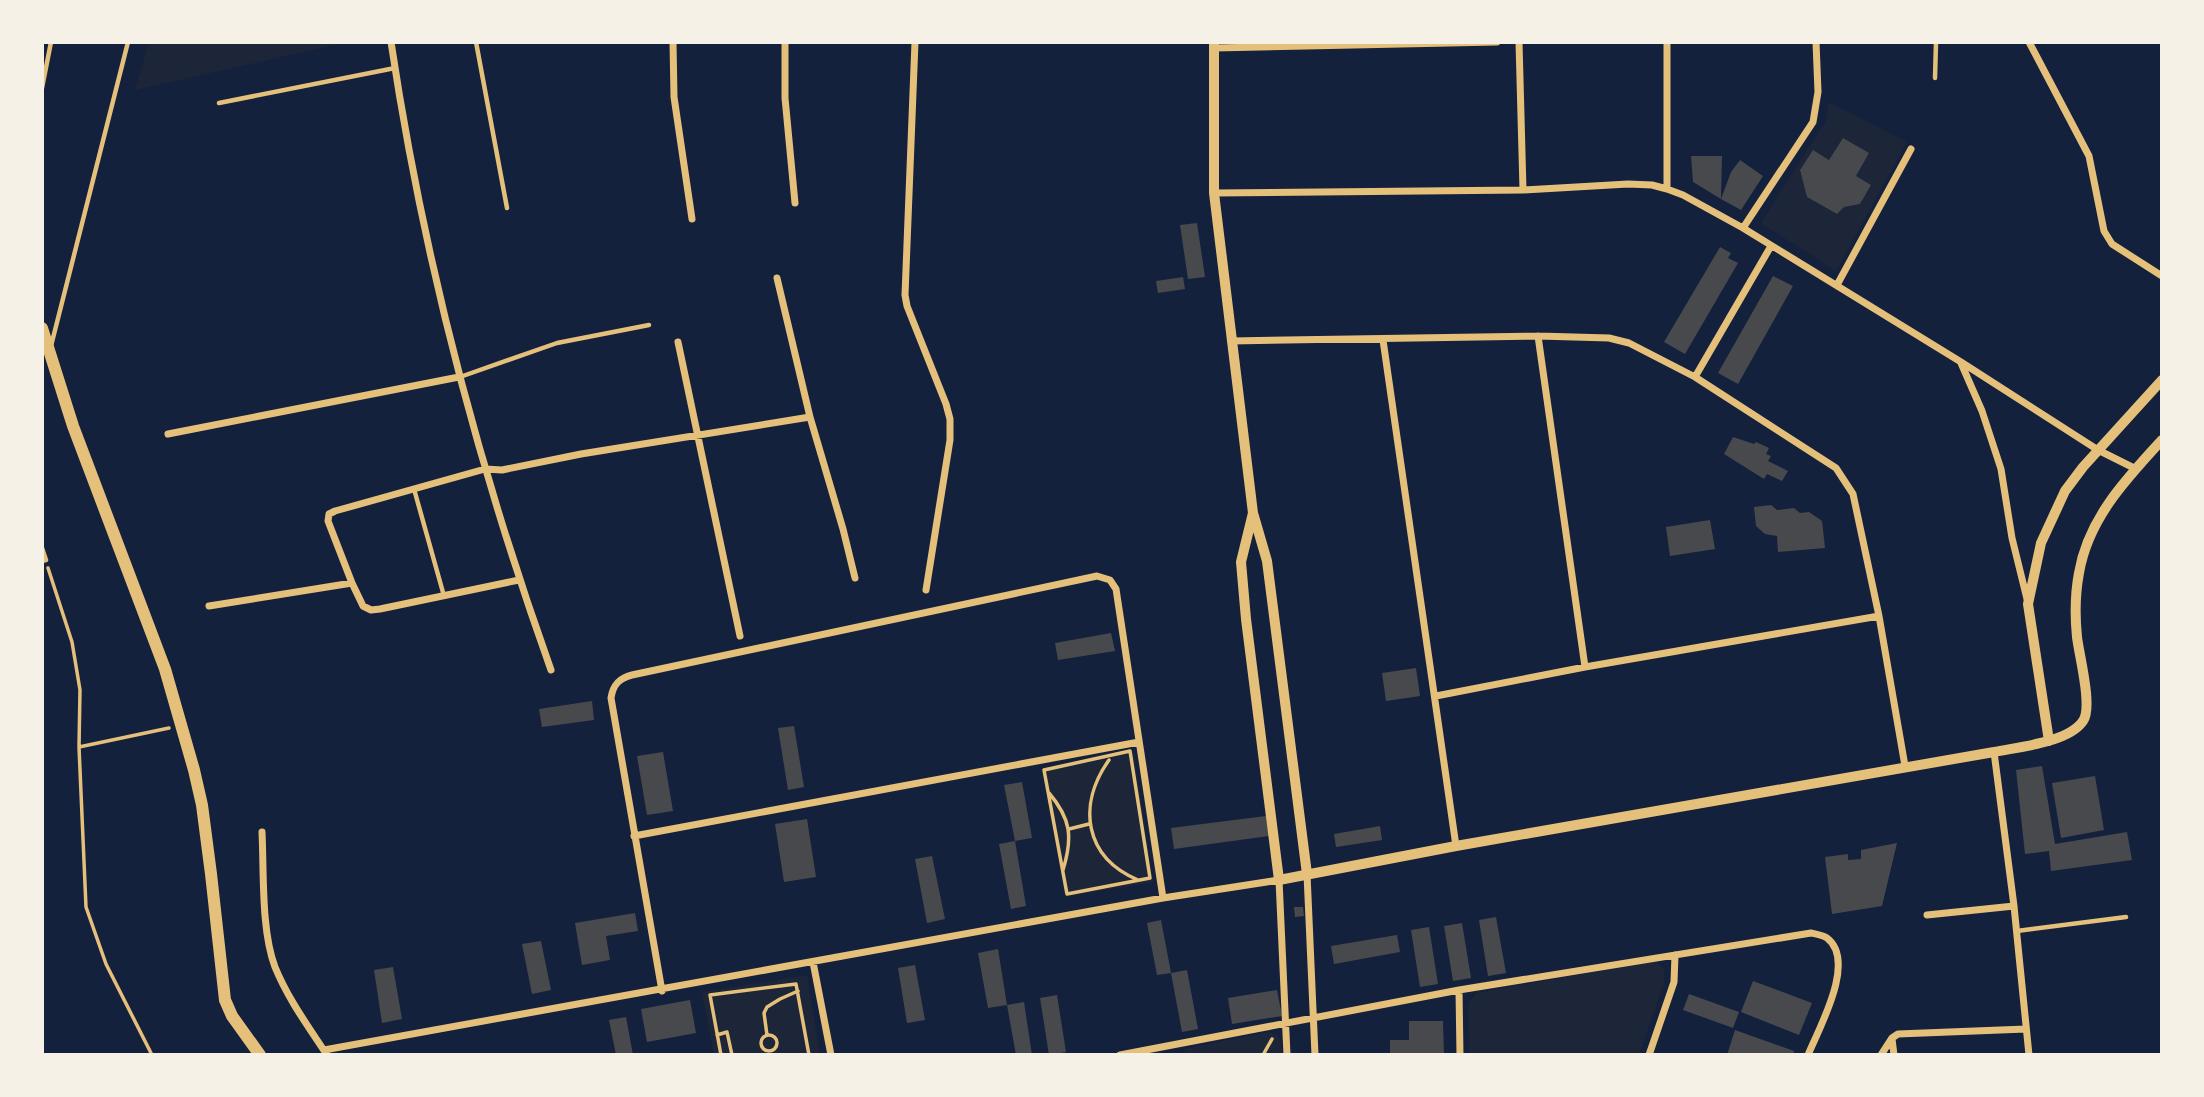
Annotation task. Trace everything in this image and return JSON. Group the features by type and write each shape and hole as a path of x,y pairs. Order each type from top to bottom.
{"main road":[{"path":"42,328 73,426 165,669 182,725 202,805 225,1000 232,1016 260,1055"}],"street":[{"path":"391,42 408,142 459,377 519,580 551,670"},
{"path":"673,42 674,97 692,219"},
{"path":"785,42 785,98 795,203"},
{"path":"915,42 905,295 950,419 950,440 926,590"},
{"path":"1315,1055 1307,874 1267,561 1253,513 1214,192 1214,45 1497,42"},
{"path":"1519,42 1523,190"},
{"path":"1667,42 1667,190"},
{"path":"1743,228 1813,122 1818,92 1816,42"},
{"path":"2029,42 2089,156 2104,231 2112,244 2162,276"},
{"path":"1836,285 1911,149"},
{"path":"1214,192 1523,190 1652,185 1683,195 1743,228 2098,450 2134,468"},
{"path":"1695,377 1770,246"},
{"path":"777,278 810,417 855,578"},
{"path":"1231,341 1538,336 1609,338 1629,343 1695,377 1822,458 1846,480 1859,516 1905,766"},
{"path":"1538,336 1586,667"},
{"path":"1383,340 1456,846"},
{"path":"678,342 740,636"},
{"path":"1961,362 1982,411 2001,468 2014,548 2028,604 2049,741"},
{"path":"168,433 459,377"},
{"path":"2028,604 2041,543 2066,491 2098,450 2162,380"},
{"path":"519,580 371,610 363,606 352,583 328,521 329,514 485,469 502,470 582,454 810,417"},
{"path":"262,832 268,937 274,965 290,1000 326,1053 1163,898 1279,880 2049,741 2084,721 2087,712 2077,636 2078,575 2090,536 2104,510 2134,468 2162,440"},
{"path":"1253,513 1241,562 1245,619 1279,880 1287,1055"},
{"path":"662,991 611,698 617,683 632,675 1097,576 1110,580 1116,589 1163,898"},
{"path":"209,606 352,583"},
{"path":"1436,696 1879,616"},
{"path":"634,836 1139,742"},
{"path":"1994,752 2014,905 2029,1055"},
{"path":"1927,915 2014,905"},
{"path":"1119,1055 1459,990 1811,933 1826,936 1836,949 1839,962 1838,982 1808,1055"},
{"path":"1648,1055 1674,982 1675,955"},
{"path":"813,962 831,1055"},
{"path":"1459,990 1460,1055"},
{"path":"1881,1055 1892,1038 1898,1034 2026,1029"},
{"path":"1892,1038 1894,1055"}],"lane":[{"path":"42,88 51,42"},
{"path":"50,350 128,42"},
{"path":"476,42 507,208"},
{"path":"1935,78 1936,42"},
{"path":"219,103 396,68"},
{"path":"459,377 557,343 649,325"},
{"path":"414,489 444,596"},
{"path":"42,548 44,560"},
{"path":"2016,931 2126,917"}],"path":[{"path":"44,560 72,642 80,691 79,747 86,907 106,964 152,1055"},
{"path":"79,747 182,725"},
{"path":"1130,751 1150,878 1067,894 1049,793 1044,770 1130,751"},
{"path":"1112,755 1093,788 1089,824 1095,842 1106,858 1139,881"},
{"path":"1049,793 1058,804 1069,829 1070,842 1063,872"},
{"path":"1069,829 1089,824"},
{"path":"721,1055 710,995 796,984 809,1055"},
{"path":"767,1035 764,1013 767,1007 798,991"},
{"path":"718,1035 727,1032 732,1055"},
{"path":"1263,1055 1275,1034"},
{"path":"767,1035 772,1035 777,1046 770,1053 763,1053 760,1041 767,1035"}],"shaded area":[{"path":"149,42 348,42 135,90"},
{"path":"1828,102 1907,142 1836,271 1761,223 1827,119","holes":["1843,138 1868,153 1856,176 1871,185 1860,204 1844,207 1837,214 1807,197 1800,170 1813,150 1829,160"]},
{"path":"1131,750 1134,753 1153,882 1065,897 1042,768"},
{"path":"1655,961 1664,970 1664,983 1639,1055 1469,1055 1468,1004 1476,993"},
{"path":"807,975 820,1055 714,1055 702,992"},
{"path":"1269,1032 1281,1040 1282,1055 1185,1055 1184,1049"}],"building":[{"path":"1843,138 1869,153 1856,176 1871,185 1860,204 1844,207 1837,214 1807,197 1800,170 1813,150 1829,160"},
{"path":"1691,156 1722,156 1721,199 1693,182"},
{"path":"1740,160 1763,176 1741,210 1721,199 1731,172"},
{"path":"1197,223 1205,277 1188,279 1180,225"},
{"path":"1720,247 1731,253 1728,258 1738,263 1685,354 1664,342"},
{"path":"1773,276 1793,286 1738,384 1718,373"},
{"path":"1183,277 1185,289 1158,293 1156,281"},
{"path":"1733,437 1769,448 1766,454 1771,456 1768,461 1788,471 1782,481 1767,474 1764,479 1724,454"},
{"path":"1771,505 1777,510 1794,508 1800,513 1809,512 1822,521 1825,548 1778,552 1777,536 1765,534 1756,526 1754,507"},
{"path":"1710,520 1715,549 1670,556 1666,527"},
{"path":"1111,633 1115,651 1058,660 1055,643"},
{"path":"1416,668 1420,696 1386,701 1382,673"},
{"path":"592,701 594,720 542,727 539,709"},
{"path":"794,726 804,787 788,790 778,728"},
{"path":"663,752 673,811 647,815 637,756"},
{"path":"2042,766 2055,844 2127,832 2132,860 2051,871 2049,851 2025,854 2016,770"},
{"path":"2095,776 2104,830 2061,838 2052,783"},
{"path":"1022,782 1032,838 1015,841 1004,785"},
{"path":"1266,816 1269,836 1174,849 1171,828"},
{"path":"807,819 816,877 784,882 775,824"},
{"path":"1380,826 1382,840 1336,847 1334,834"},
{"path":"1015,841 1026,906 1011,909 999,844"},
{"path":"1897,843 1882,906 1832,914 1825,857 1848,854 1848,860 1861,859 1861,850"},
{"path":"932,856 945,919 927,923 915,859"},
{"path":"1294,907 1303,907 1304,916 1295,917"},
{"path":"635,913 638,931 606,936 610,960 582,965 575,923"},
{"path":"1496,917 1506,973 1488,976 1479,920"},
{"path":"1161,920 1171,973 1157,975 1147,923"},
{"path":"1462,923 1471,978 1453,981 1444,926"},
{"path":"1429,927 1438,984 1420,987 1411,930"},
{"path":"1397,935 1400,952 1334,964 1331,946"},
{"path":"541,941 551,990 532,994 522,944"},
{"path":"998,949 1007,1005 988,1008 978,953"},
{"path":"915,965 925,1020 907,1023 898,968"},
{"path":"393,967 402,1019 382,1023 374,970"},
{"path":"1187,970 1198,1029 1182,1032 1171,973"},
{"path":"1753,981 1812,1003 1799,1035 1741,1012"},
{"path":"1277,990 1282,1016 1232,1024 1228,998"},
{"path":"1689,994 1739,1012 1733,1028 1683,1010"},
{"path":"1057,995 1066,1052 1049,1055 1040,998"},
{"path":"690,1000 696,1033 647,1042 641,1009"},
{"path":"1024,1002 1032,1055 1016,1055 1007,1005"},
{"path":"626,1017 633,1055 616,1055 609,1020"},
{"path":"1409,1021 1443,1021 1444,1055 1390,1055 1390,1040 1409,1040"},
{"path":"1735,1030 1794,1051 1793,1055 1727,1055"}]}
